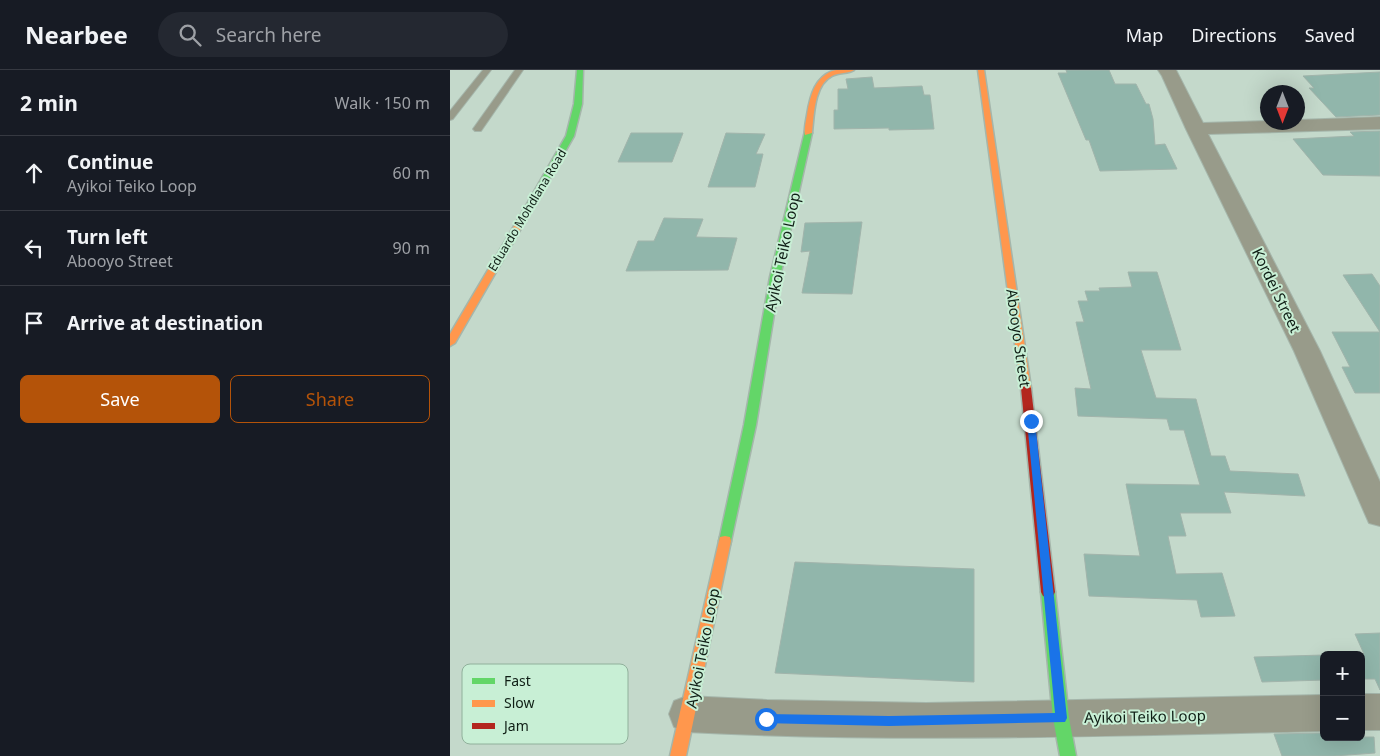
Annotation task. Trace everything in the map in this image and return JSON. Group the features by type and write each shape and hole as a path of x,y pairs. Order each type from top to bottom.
{"street":[{"name":"Eduardo Mohdlana Road","path":"450,343 570,136 575,123 580,70"},
{"name":"Ayikoi Teiko Loop","path":"851,70 836,72 827,76 816,91 801,168 775,277 750,425 687,714 766,719 889,721 1320,713"},
{"name":"Abooyo Street","path":"981,70 1031,421 1061,718 1068,756"},
{"name":"Kordei Street","path":"1166,70 1170,74 1195,129 1244,220 1372,480 1380,514"},
{"path":"1195,129 1380,123"},
{"path":"1365,712 1380,712"},
{"path":"678,756 687,714"}],"lane":[{"path":"450,117 487,70"},
{"path":"478,129 518,70"}],"building":[{"path":"1066,70 1109,70 1115,84 1136,84 1146,104 1149,104 1153,119 1155,145 1165,144 1177,169 1100,171 1089,140 1086,140 1058,73 1067,73"},
{"path":"1380,72 1380,115 1336,117 1309,88 1314,88 1303,76"},
{"path":"872,77 874,88 922,86 924,95 930,95 934,129 834,129 834,110 838,110 838,89 848,89 846,79"},
{"path":"1380,131 1380,176 1323,175 1293,139 1354,136 1350,132"},
{"path":"631,133 683,133 672,162 618,162"},
{"path":"726,133 765,134 756,154 763,154 755,187 708,187"},
{"path":"664,218 703,219 696,237 737,238 728,270 626,271 638,241 654,241"},
{"path":"862,222 852,294 802,293 810,251 801,252 805,223"},
{"path":"1128,272 1157,272 1181,350 1141,350 1156,398 1196,399 1211,456 1225,456 1230,471 1298,474 1305,496 1224,492 1231,513 1180,513 1186,536 1168,536 1176,574 1222,573 1235,616 1201,617 1197,600 1089,596 1084,554 1140,556 1126,484 1200,485 1184,430 1170,430 1167,419 1078,416 1075,388 1091,389 1076,322 1084,322 1078,301 1088,301 1085,291 1100,291 1099,288 1132,287"},
{"path":"1372,274 1380,286 1380,332 1343,275"},
{"path":"1332,332 1380,332 1380,393 1355,393 1342,367 1350,367"},
{"path":"795,562 974,569 974,682 775,673"},
{"path":"1380,633 1380,690 1375,679 1365,679 1365,651 1363,651 1355,634"},
{"path":"1320,655 1320,680 1262,682 1254,657"},
{"path":"1320,733 1320,741 1365,741 1365,737 1374,737 1375,753 1334,756 1282,756 1274,734"}],"traffic: fast":[{"path":"527,211 570,136 578,104 580,70"},
{"path":"725,541 750,425 775,277 808,133"},
{"path":"1048,592 1061,718 1068,756"}],"traffic: slow":[{"path":"808,133 815,93 823,80 833,73 851,70"},
{"path":"981,70 1026,388"},
{"path":"450,343 527,211"},
{"path":"678,756 725,541"}],"traffic: jam":[{"path":"1026,388 1048,592"}],"route":[{"path":"766,719 889,721 1061,718 1031,421"}]}
